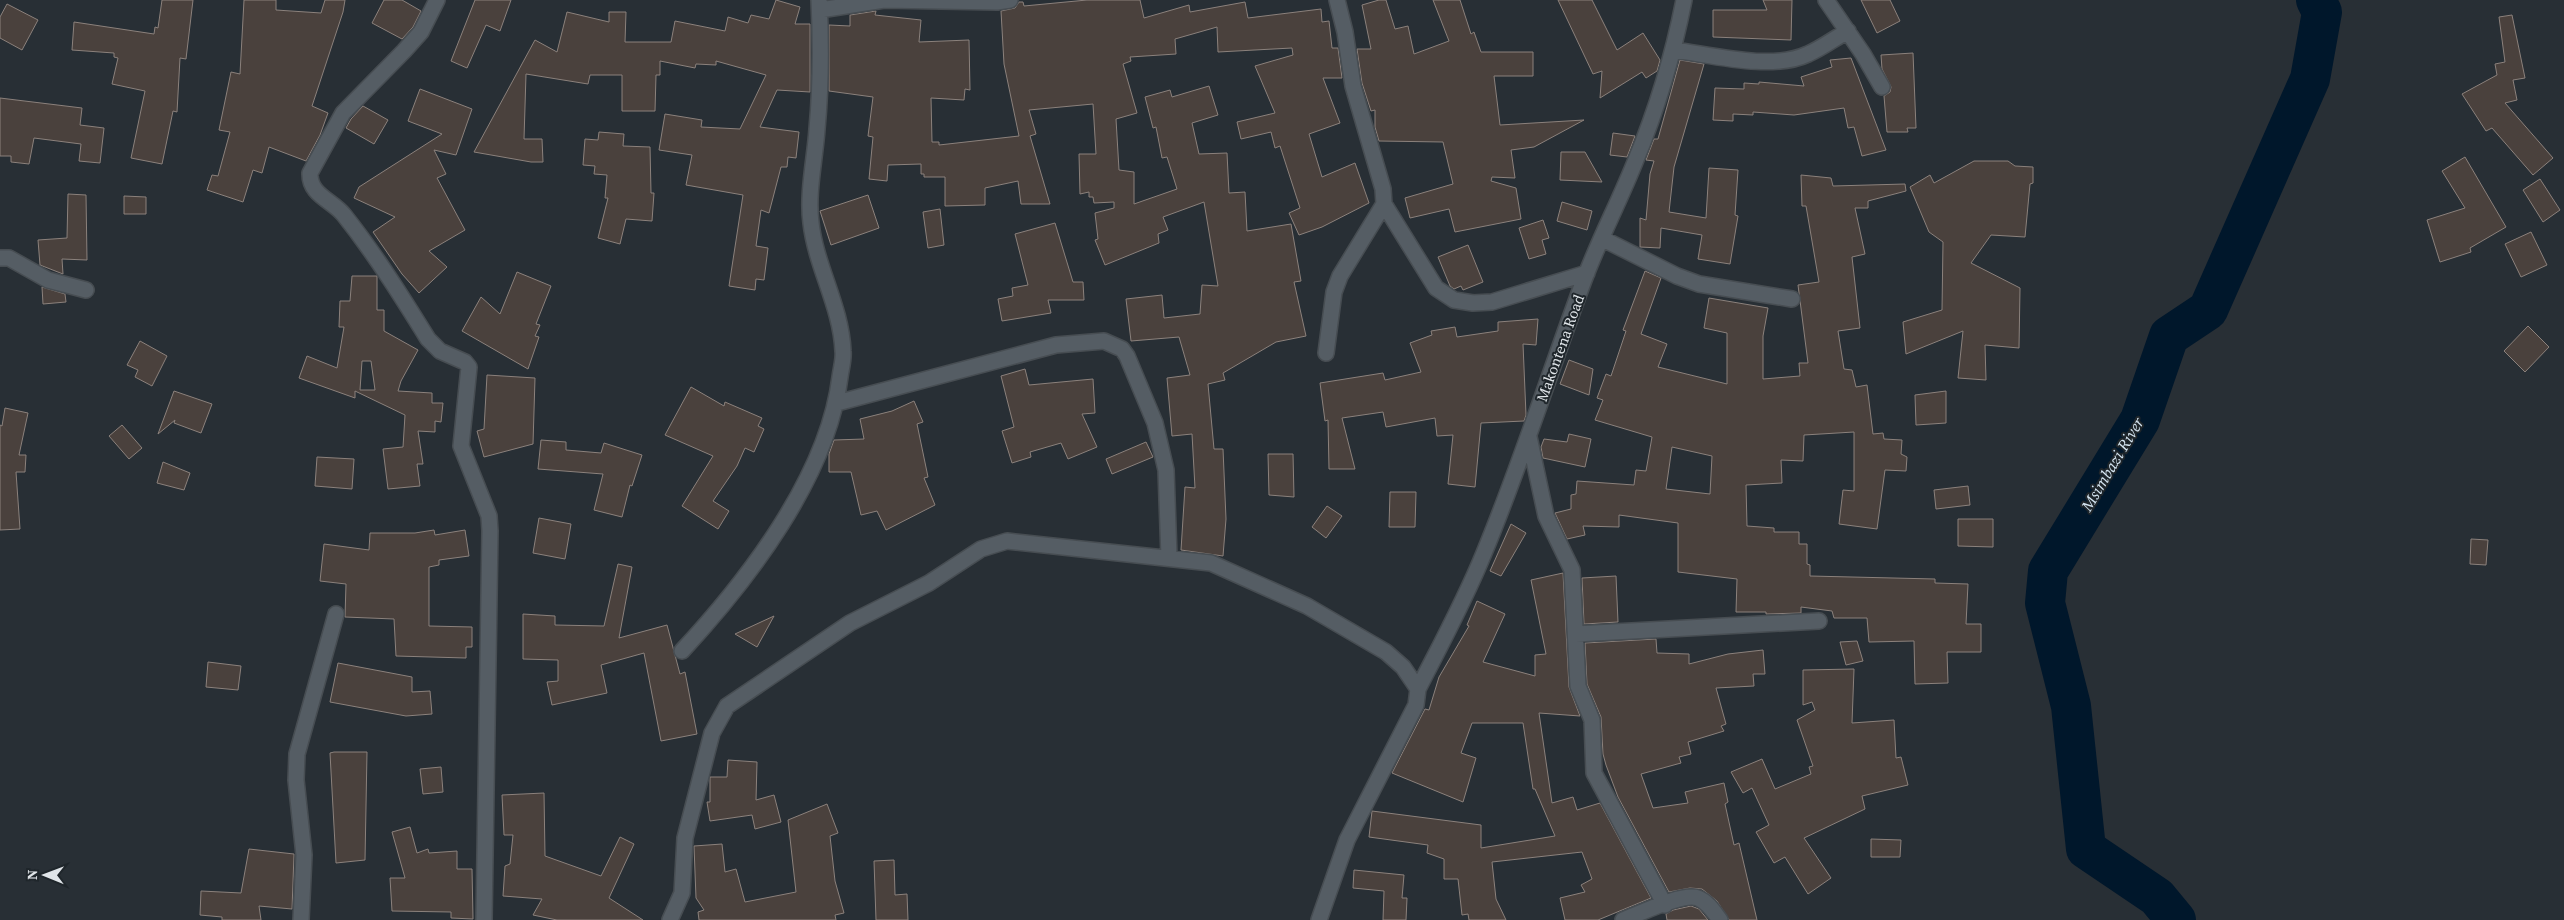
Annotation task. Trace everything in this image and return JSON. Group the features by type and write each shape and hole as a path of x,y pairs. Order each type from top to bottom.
{"street":[{"path":"437,0 415,38 343,114 310,173 310,182 315,191 342,213 364,241 428,339 440,350 465,362 469,367 461,446 489,516 490,531 484,920"},
{"path":"682,651 722,608 797,499 821,451 837,403 843,353 840,320 818,253 811,222 818,115 820,5 884,0 997,2 1010,0"},
{"path":"1337,0 1345,32 1353,86 1383,189 1384,204 1436,288 1454,300 1473,303 1492,302 1587,272"},
{"name":"Makontena Road","path":"1319,920 1347,840 1416,705 1418,689 1462,603 1485,552 1529,436 1587,272 1639,152 1665,83 1684,0"},
{"path":"1826,0 1848,31 1882,87"},
{"path":"1674,50 1759,61 1784,61 1806,55 1848,31"},
{"path":"1326,353 1334,292 1340,276 1384,204"},
{"path":"1603,238 1677,276 1699,284 1792,299"},
{"path":"0,258 9,258 48,280 86,290"},
{"path":"837,403 1056,345 1104,341 1114,344 1122,348 1155,423 1166,470 1169,557"},
{"path":"1529,436 1546,516 1572,570 1578,686 1592,720 1594,773 1665,904"},
{"path":"670,920 682,893 685,838 712,733 727,706 850,623 929,583 981,549 1007,541 1211,563 1307,606 1386,652 1402,667 1418,689"},
{"path":"301,920 304,855 296,780 297,754 336,614"},
{"path":"1576,634 1819,621"},
{"path":"1622,920 1684,897 1697,897 1706,902 1720,920"}],"building":[{"path":"162,0 193,0 186,59 180,58 177,112 173,111 162,164 131,158 145,91 112,84 118,58 114,57 114,53 72,50 74,22 154,34 155,27 158,28"},
{"path":"244,0 276,0 276,10 321,13 325,0 345,0 343,12 312,106 328,113 320,135 306,161 269,147 262,173 253,170 243,202 207,190 212,175 218,176 230,132 219,130 231,72 240,74"},
{"path":"384,0 402,0 421,11 413,27 402,39 372,23"},
{"path":"475,0 511,0 500,31 486,25 467,68 451,61"},
{"path":"776,0 800,7 795,24 810,24 810,92 777,90 760,127 799,132 796,158 788,157 787,167 781,167 769,213 761,210 756,246 768,248 764,280 756,279 755,290 729,286 743,195 686,185 692,155 659,150 665,114 702,120 701,127 740,129 766,75 716,61 716,65 696,64 695,68 660,61 660,75 656,75 655,111 622,111 622,75 590,75 588,84 526,74 524,139 542,139 543,162 531,162 474,152 535,40 557,52 567,12 609,22 609,12 626,12 625,42 671,42 675,21 725,31 728,17 748,23 751,15 769,19"},
{"path":"1087,0 1140,0 1144,18 1189,5 1190,12 1245,2 1248,18 1321,9 1322,22 1329,21 1332,48 1338,48 1342,78 1323,78 1340,123 1309,134 1322,177 1355,163 1369,203 1322,227 1299,235 1289,213 1300,208 1280,146 1275,148 1271,132 1241,139 1237,122 1275,113 1255,66 1293,55 1292,48 1218,52 1217,27 1175,39 1176,54 1130,57 1131,61 1123,64 1137,113 1116,119 1119,170 1134,172 1134,204 1177,189 1167,157 1162,158 1156,127 1153,128 1145,97 1170,90 1172,97 1209,86 1218,115 1192,123 1199,154 1227,153 1229,193 1245,192 1247,231 1291,224 1301,281 1294,282 1306,336 1276,342 1223,373 1225,380 1208,384 1214,449 1223,449 1226,519 1223,556 1181,550 1185,487 1195,488 1192,434 1172,436 1167,378 1190,375 1179,337 1131,341 1126,299 1162,295 1164,318 1200,314 1202,285 1218,286 1204,202 1163,217 1168,230 1158,234 1159,243 1105,265 1095,240 1098,239 1095,213 1114,208 1114,202 1094,203 1093,197 1089,197 1089,192 1080,194 1079,154 1096,154 1093,104 1029,110 1036,134 1030,136 1050,204 1021,204 1018,181 985,188 985,205 945,206 945,177 924,177 924,174 921,174 921,164 888,165 887,181 869,179 873,137 868,136 873,97 829,91 829,25 850,26 850,15 876,11 875,15 921,20 919,42 969,40 970,90 965,89 964,100 931,98 932,142 939,142 939,145 1019,136 1004,64 1001,11 1015,8 1019,2 1023,2 1024,6"},
{"path":"1386,0 1395,29 1408,26 1414,54 1449,41 1433,0 1460,0 1471,34 1474,32 1481,52 1533,52 1533,76 1494,76 1500,125 1584,120 1534,147 1511,150 1515,178 1492,177 1491,181 1516,188 1521,219 1455,232 1449,209 1410,218 1405,198 1453,184 1443,142 1379,141 1375,127 1375,110 1371,111 1362,83 1357,49 1371,49 1362,5"},
{"path":"1558,0 1592,0 1617,50 1643,33 1660,60 1657,71 1646,78 1642,72 1600,98 1602,71 1593,74"},
{"path":"1763,0 1792,0 1791,40 1713,37 1713,10 1767,10"},
{"path":"1861,0 1890,0 1900,21 1877,33"},
{"path":"7,4 38,20 22,50 0,38 0,17"},
{"path":"2512,15 2525,78 2513,80 2517,100 2505,103 2553,158 2533,175 2492,128 2486,131 2462,94 2497,75 2495,64 2505,62 2499,17"},
{"path":"1913,53 1916,128 1907,128 1908,132 1887,132 1884,96 1890,92 1891,87 1882,69 1881,55"},
{"path":"1851,58 1886,150 1862,156 1854,127 1848,128 1844,108 1794,115 1753,112 1753,115 1733,114 1733,121 1713,120 1715,88 1744,89 1744,83 1759,84 1759,82 1804,86 1801,77 1832,67 1830,60"},
{"path":"1680,60 1704,64 1674,167 1669,212 1706,218 1709,168 1738,170 1735,215 1738,216 1730,264 1698,259 1702,235 1661,228 1660,248 1640,247 1640,218 1646,220 1650,174 1654,161 1646,160 1654,139 1658,139"},
{"path":"420,89 472,109 456,155 434,150 446,174 437,178 465,230 429,251 447,267 419,293 402,274 373,232 395,217 354,198 359,187 442,134 408,121"},
{"path":"0,98 82,108 80,125 104,128 100,163 79,161 81,144 34,138 29,164 11,162 11,156 0,156"},
{"path":"363,106 388,120 374,144 346,128 351,119"},
{"path":"599,132 624,134 623,146 650,147 651,193 654,193 652,221 626,219 620,244 598,238 608,198 605,198 607,175 594,174 595,166 583,165 585,139 598,140"},
{"path":"1613,133 1635,136 1627,157 1610,155"},
{"path":"1561,152 1585,152 1602,182 1560,180"},
{"path":"2465,157 2506,227 2470,248 2471,252 2440,262 2427,220 2465,208 2442,171"},
{"path":"1974,161 2008,161 2015,166 2033,167 2033,183 2030,184 2025,237 1991,235 1971,263 2020,288 2019,348 1985,345 1986,380 1958,378 1963,331 1906,354 1903,322 1942,310 1943,242 1929,232 1910,187 1930,175 1934,183"},
{"path":"1801,175 1831,178 1833,186 1905,184 1906,191 1868,201 1868,208 1855,208 1865,254 1852,257 1860,328 1838,331 1844,369 1852,370 1856,387 1867,385 1873,434 1883,433 1884,439 1902,440 1901,454 1907,457 1906,471 1885,470 1877,529 1839,524 1843,490 1854,491 1854,432 1804,435 1803,461 1781,460 1782,483 1746,485 1747,526 1774,528 1774,532 1799,532 1799,544 1807,544 1807,564 1810,565 1810,576 1935,579 1935,583 1968,584 1966,624 1981,624 1981,652 1947,652 1948,683 1915,684 1914,641 1869,642 1867,618 1834,618 1832,611 1801,607 1801,613 1766,614 1766,612 1736,612 1737,579 1678,572 1678,523 1619,515 1619,527 1583,526 1585,535 1567,539 1555,513 1571,509 1571,495 1576,494 1577,481 1634,485 1636,470 1646,471 1652,437 1595,420 1603,400 1597,398 1606,374 1611,376 1626,331 1623,330 1645,271 1661,278 1641,334 1667,344 1658,367 1727,384 1727,333 1704,328 1709,298 1768,308 1763,336 1763,379 1800,376 1799,363 1808,363 1798,285 1819,282 1806,206 1802,206","holes":["1672,447 1712,456 1710,494 1666,489"]},
{"path":"2540,179 2560,210 2543,222 2523,190"},
{"path":"68,194 86,195 87,260 62,259 63,274 40,265 38,240 67,238"},
{"path":"868,195 879,228 831,245 820,211"},
{"path":"124,196 146,197 146,214 124,214"},
{"path":"1562,202 1592,211 1587,230 1557,221"},
{"path":"940,209 944,245 928,248 923,212"},
{"path":"1543,220 1549,238 1542,240 1546,254 1529,259 1519,228"},
{"path":"1055,223 1073,282 1083,282 1084,300 1048,300 1051,313 1002,321 998,299 1013,296 1012,288 1028,285 1015,234"},
{"path":"2531,232 2547,265 2521,277 2505,244"},
{"path":"1468,245 1483,282 1463,290 1461,286 1454,289 1450,286 1438,257"},
{"path":"517,272 551,286 536,324 540,325 535,336 539,337 528,369 462,331 481,297 500,314"},
{"path":"352,276 377,276 377,310 384,310 384,331 418,350 401,381 398,391 432,393 432,403 443,403 441,422 435,421 435,432 418,431 423,464 417,464 420,486 388,489 383,449 403,447 405,415 355,391 355,398 299,378 307,356 337,368 344,327 339,327 340,301 350,301","holes":["362,361 371,361 375,390 360,390"]},
{"path":"42,287 65,294 66,302 43,304"},
{"path":"1538,319 1536,345 1523,344 1526,415 1524,421 1481,423 1475,487 1448,484 1453,435 1437,436 1435,418 1386,427 1383,412 1342,418 1355,469 1329,469 1328,420 1325,421 1320,383 1383,373 1385,380 1421,372 1410,343 1432,335 1431,331 1455,327 1457,337 1498,331 1498,322"},
{"path":"2528,326 2549,347 2525,372 2504,351"},
{"path":"140,341 167,356 152,386 135,377 138,370 127,365"},
{"path":"1569,360 1593,369 1589,395 1560,384"},
{"path":"1025,369 1029,385 1093,379 1095,413 1082,414 1097,447 1068,459 1061,443 1030,452 1031,457 1012,463 1002,431 1014,427 1001,376"},
{"path":"487,375 535,378 533,444 484,457 477,431 484,429"},
{"path":"691,387 724,406 725,402 762,418 758,426 764,429 754,452 745,448 737,466 713,501 729,511 718,529 682,506 713,456 665,435"},
{"path":"174,391 212,404 201,433 174,423 175,420 158,434"},
{"path":"1946,391 1946,423 1916,425 1915,395"},
{"path":"914,401 923,422 917,424 928,477 924,478 935,505 886,530 877,511 861,515 851,472 829,472 829,454 834,440 864,439 860,419 892,411"},
{"path":"5,408 28,413 19,455 26,455 25,472 16,472 20,529 0,530 0,425 2,426"},
{"path":"122,425 142,448 129,459 109,436"},
{"path":"1569,434 1591,439 1585,467 1543,458 1541,447 1544,439 1567,442"},
{"path":"541,440 566,442 566,450 601,453 604,443 642,455 632,486 630,485 622,517 594,510 603,474 538,469"},
{"path":"1146,442 1153,457 1112,474 1106,459"},
{"path":"1268,454 1293,454 1294,497 1269,495"},
{"path":"317,457 354,459 352,489 315,486"},
{"path":"163,462 190,473 184,490 157,483"},
{"path":"1968,486 1970,505 1936,509 1934,490"},
{"path":"1390,492 1416,492 1415,527 1389,527"},
{"path":"1327,506 1342,516 1326,538 1312,527"},
{"path":"539,518 571,524 565,559 533,553"},
{"path":"1958,519 1993,519 1993,547 1958,546"},
{"path":"1511,524 1526,533 1501,576 1490,571"},
{"path":"434,530 435,535 465,530 469,556 439,560 439,565 429,567 429,626 472,627 472,647 466,647 466,658 396,656 394,619 345,617 346,584 320,581 324,544 369,550 370,533 415,533"},
{"path":"2471,539 2488,540 2486,565 2470,564"},
{"path":"618,564 632,567 619,638 667,625 680,674 685,672 697,734 661,741 644,653 601,665 607,693 552,705 547,682 558,681 558,660 523,659 523,614 555,616 555,625 604,626"},
{"path":"1563,573 1569,687 1580,716 1539,713 1552,803 1573,797 1577,810 1600,803 1651,898 1598,920 1565,920 1560,898 1585,892 1581,885 1592,879 1582,852 1492,862 1496,899 1506,920 1469,920 1468,914 1462,915 1458,879 1444,879 1444,859 1427,853 1428,845 1369,837 1372,811 1481,825 1481,848 1555,836 1535,789 1533,789 1523,723 1472,723 1461,753 1476,758 1463,802 1392,773 1425,709 1429,710 1439,677 1469,626 1467,625 1477,601 1505,614 1483,662 1535,676 1535,655 1546,654 1531,580"},
{"path":"1616,576 1618,622 1584,624 1582,578"},
{"path":"774,616 757,647 735,634"},
{"path":"1656,639 1657,653 1689,654 1689,664 1728,654 1763,650 1765,674 1753,674 1754,686 1716,688 1726,724 1721,726 1724,731 1688,742 1691,754 1679,757 1681,763 1641,774 1653,808 1688,803 1685,792 1724,783 1728,802 1725,804 1734,845 1739,843 1757,920 1729,920 1717,901 1702,889 1690,888 1669,892 1618,797 1606,765 1603,754 1601,717 1587,684 1585,643"},
{"path":"1857,641 1863,661 1846,665 1840,642"},
{"path":"208,662 241,666 238,690 206,687"},
{"path":"338,663 412,677 412,692 430,691 432,714 406,716 330,702"},
{"path":"1854,669 1852,723 1894,720 1896,758 1901,757 1908,785 1862,796 1865,809 1804,838 1831,878 1808,894 1785,857 1774,863 1756,832 1769,825 1752,788 1743,793 1731,772 1762,759 1775,789 1811,774 1809,767 1813,766 1797,720 1815,710 1812,702 1803,705 1803,670"},
{"path":"367,752 365,860 336,863 330,753"},
{"path":"728,760 757,762 756,800 774,795 781,822 755,829 752,815 710,821 707,802 710,802 710,777 727,777"},
{"path":"441,767 443,792 423,794 420,769"},
{"path":"544,793 545,856 601,876 620,837 634,844 609,898 643,920 557,920 533,915 542,899 503,896 505,866 510,864 513,835 504,835 502,795"},
{"path":"827,804 838,833 830,836 835,881 844,913 835,915 836,920 699,920 698,912 704,910 696,898 694,846 722,844 725,872 736,869 745,902 796,892 788,820"},
{"path":"410,827 417,853 428,849 429,853 457,851 457,869 472,869 473,919 451,918 451,912 392,911 390,878 405,878 392,832"},
{"path":"1871,839 1901,840 1900,857 1871,857"},
{"path":"249,849 294,854 292,909 259,906 261,920 222,920 222,917 200,915 201,891 241,893"},
{"path":"894,860 895,895 907,894 908,920 876,920 874,861"},
{"path":"1354,870 1404,875 1402,898 1407,898 1406,920 1383,920 1384,891 1353,888"},
{"path":"1691,906 1699,909 1708,920 1667,920 1666,914 1673,910"}],"waterway":[{"name":"Msimbazi River","path":"2176,920 2157,897 2086,849 2071,706 2045,603 2048,571 2140,420 2169,336 2208,310 2310,79 2322,12 2316,0"}]}
